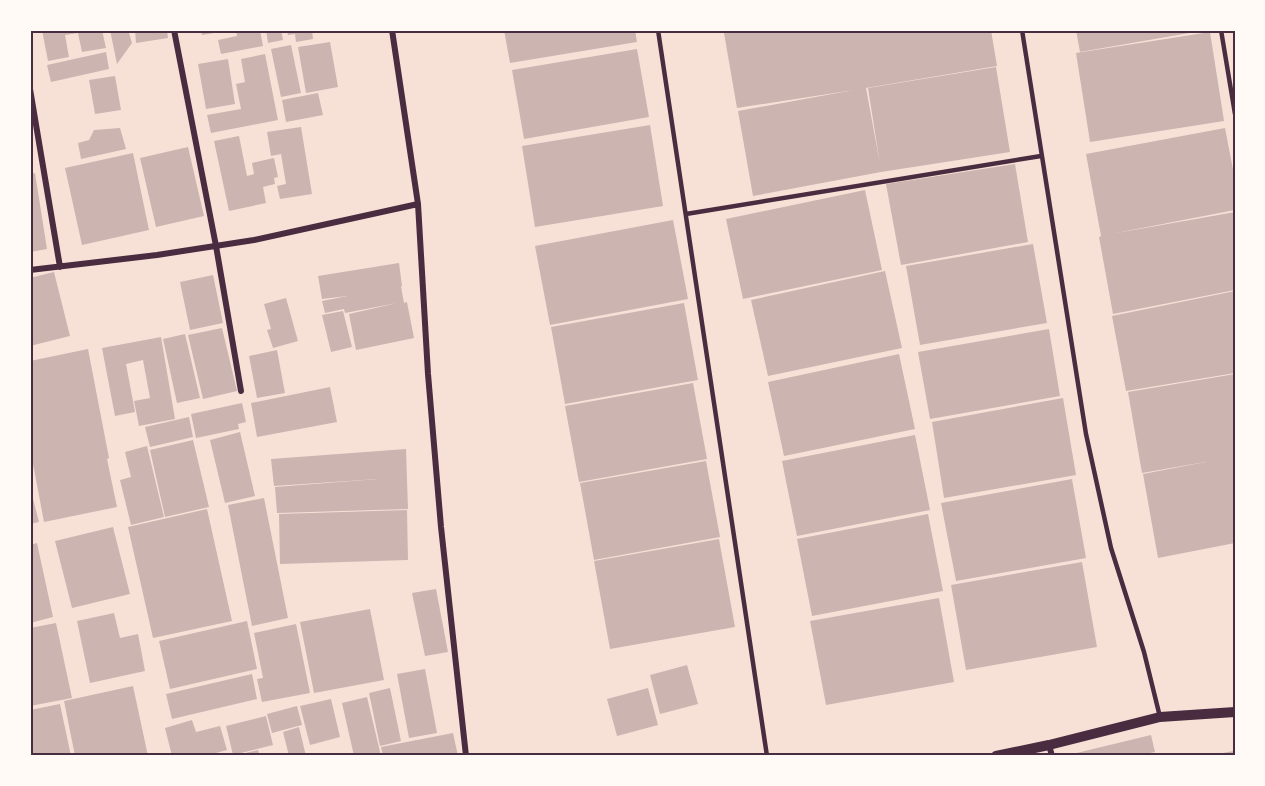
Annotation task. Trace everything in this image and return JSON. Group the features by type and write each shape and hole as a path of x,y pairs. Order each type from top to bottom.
{"street":[{"path":"174,30 216,246 241,391"},
{"path":"392,30 417,204 440,516 466,756"},
{"path":"30,89 60,267"},
{"path":"30,270 254,240 417,204"},
{"path":"996,756 1160,717 1235,712"},
{"path":"1049,745 1053,756"}],"lane":[{"path":"658,30 766,756"},
{"path":"1022,30 1086,434 1110,548 1144,652 1160,717"},
{"path":"1221,30 1235,114"},
{"path":"686,214 1041,156"}],"building":[{"path":"42,30 102,30 106,48 82,52 78,33 65,35 69,57 48,61"},
{"path":"110,30 128,30 132,43 117,64"},
{"path":"135,30 167,30 168,38 136,43"},
{"path":"201,30 226,30 226,31 202,35"},
{"path":"236,30 260,30 263,46 221,54 218,40 237,36"},
{"path":"266,30 281,30 283,40 268,43"},
{"path":"287,30 312,30 313,39 296,42 295,34 288,35"},
{"path":"504,30 635,30 637,42 510,63"},
{"path":"726,30 991,30 997,66 866,88 880,164 868,88 996,67 1010,152 881,172 753,196 738,111 854,90 737,108 724,33"},
{"path":"1076,30 1201,30 1201,31 1080,52"},
{"path":"1210,32 1224,121 1090,142 1076,53"},
{"path":"330,42 338,87 306,93 298,47"},
{"path":"291,45 301,93 281,97 271,49"},
{"path":"637,49 649,117 524,139 512,70"},
{"path":"106,52 109,69 51,82 47,65"},
{"path":"265,54 278,120 211,133 207,115 241,109 236,84 245,82 241,59"},
{"path":"228,59 235,104 206,109 198,64"},
{"path":"115,76 121,110 95,114 89,80"},
{"path":"318,93 323,115 286,122 282,100"},
{"path":"650,125 663,206 535,227 522,146"},
{"path":"301,127 312,194 280,199 277,186 286,184 281,154 271,156 267,132"},
{"path":"120,128 126,149 81,159 78,143 89,140 94,130"},
{"path":"1225,128 1235,180 1235,210 1111,234 1235,212 1235,290 1113,314 1086,154"},
{"path":"239,136 247,176 254,174 252,163 274,158 278,177 274,178 275,184 263,187 266,203 229,211 214,141"},
{"path":"188,147 204,216 156,227 140,158"},
{"path":"133,153 149,230 82,245 65,168"},
{"path":"1015,164 1028,242 901,265 886,184"},
{"path":"35,173 47,249 30,252 30,174"},
{"path":"865,190 882,270 743,299 726,219"},
{"path":"673,220 688,299 550,325 535,246"},
{"path":"1033,244 1047,323 920,345 906,266"},
{"path":"399,263 404,303 407,302 414,338 356,350 349,314 397,303 345,313 344,309 325,313 322,301 348,296 322,299 318,276"},
{"path":"885,271 902,348 768,376 751,300"},
{"path":"54,272 70,336 30,346 30,278"},
{"path":"213,275 223,323 190,330 180,282"},
{"path":"1235,291 1235,373 1126,391 1112,316"},
{"path":"286,298 298,341 273,348 267,330 271,329 264,304"},
{"path":"684,303 698,380 565,404 551,327"},
{"path":"343,311 352,347 331,352 322,315"},
{"path":"222,328 237,391 203,399 188,335"},
{"path":"1049,329 1060,396 930,419 918,352"},
{"path":"185,334 200,398 177,403 163,339"},
{"path":"161,337 175,419 139,426 134,401 150,398 143,360 126,364 135,412 115,416 102,348"},
{"path":"88,349 117,507 44,522 30,448 30,361"},
{"path":"277,350 285,393 257,398 249,356"},
{"path":"899,354 915,429 784,456 768,382"},
{"path":"1235,374 1235,543 1158,558 1143,474 1211,461 1142,473 1128,392"},
{"path":"693,383 707,459 579,482 565,406"},
{"path":"330,387 337,422 257,437 251,403"},
{"path":"1063,398 1076,475 944,498 932,422"},
{"path":"242,403 246,422 238,424 239,429 196,438 191,414"},
{"path":"189,417 193,437 150,447 145,427"},
{"path":"240,432 255,496 225,503 210,440"},
{"path":"915,435 930,510 797,536 782,461"},
{"path":"193,440 209,507 165,517 150,450"},
{"path":"147,446 164,517 131,525 120,480 131,477 125,452"},
{"path":"406,449 408,509 277,513 275,487 378,479 274,486 271,459"},
{"path":"706,461 720,537 594,560 580,483"},
{"path":"1072,479 1086,558 956,581 941,503"},
{"path":"30,487 39,522 30,524"},
{"path":"264,498 288,618 252,626 228,505"},
{"path":"207,509 232,621 153,638 128,527"},
{"path":"407,510 408,560 280,564 279,514"},
{"path":"928,514 943,591 812,616 797,539"},
{"path":"113,527 130,594 72,608 55,541"},
{"path":"719,539 735,627 610,649 594,561"},
{"path":"37,543 53,617 30,623 30,545"},
{"path":"1082,562 1097,647 966,670 951,585"},
{"path":"436,589 448,652 425,656 412,593"},
{"path":"939,598 954,682 826,705 810,621"},
{"path":"370,609 384,680 314,693 300,622"},
{"path":"114,613 120,638 138,634 145,671 90,683 77,621"},
{"path":"247,621 257,669 170,689 159,641"},
{"path":"56,623 72,698 30,706 30,628"},
{"path":"296,624 310,693 262,702 257,679 263,678 254,633"},
{"path":"687,665 698,704 660,714 650,675"},
{"path":"425,669 437,733 409,738 397,674"},
{"path":"252,674 257,699 172,719 166,694"},
{"path":"133,686 148,756 75,756 64,701"},
{"path":"390,688 401,741 380,746 369,693"},
{"path":"648,688 658,725 617,736 607,699"},
{"path":"367,697 381,756 354,756 342,703"},
{"path":"331,699 340,737 310,745 300,706"},
{"path":"60,704 71,756 30,756 30,710"},
{"path":"297,706 302,725 272,733 267,714"},
{"path":"266,716 273,745 233,755 226,726"},
{"path":"192,720 196,732 220,726 227,750 205,756 172,756 165,728"},
{"path":"299,727 306,756 289,756 283,732"},
{"path":"453,733 458,756 383,756 381,747"},
{"path":"1151,735 1155,752 1136,756 1064,756"},
{"path":"258,750 260,756 237,756 237,755"},
{"path":"1233,751 1234,756 1213,756 1213,755"}]}
